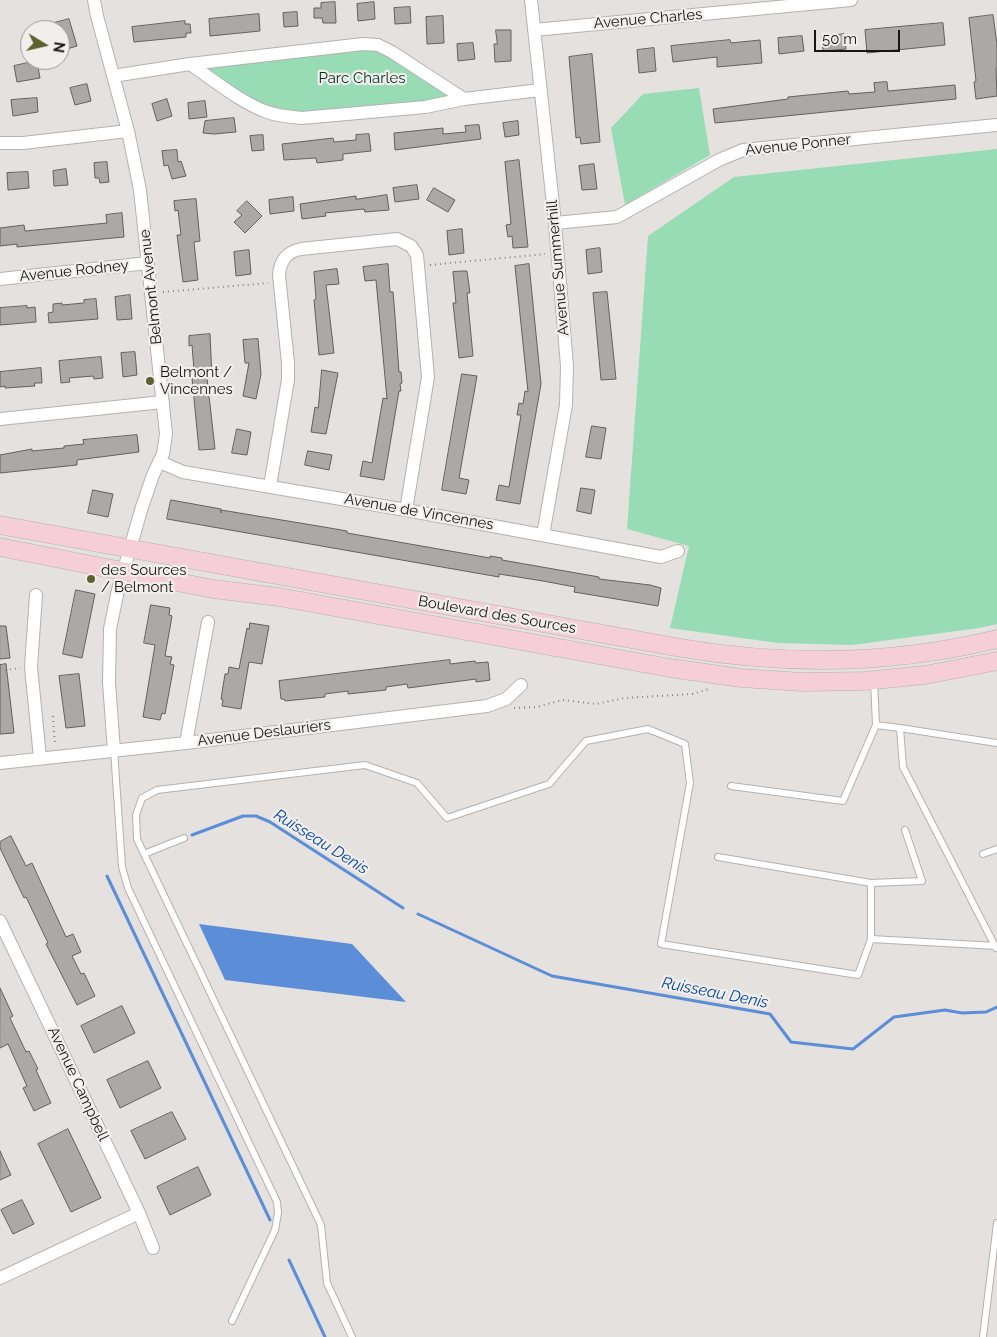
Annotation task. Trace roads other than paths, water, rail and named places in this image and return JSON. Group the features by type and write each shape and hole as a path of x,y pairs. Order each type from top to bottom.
{"main road":[{"name":"Boulevard des Sources","path":"0,525 672,646 755,658 806,661 878,659 939,651 997,639"},
{"name":"Boulevard des Sources","path":"0,548 229,592 279,597 726,676 803,682 874,680 933,674 997,661"}],"street":[{"name":"Belmont Avenue","path":"94,0 112,76 128,131 140,190 166,442 142,506 118,590 110,632 109,674 114,750"},
{"name":"Avenue Summerhill","path":"531,0 568,366 566,405 543,535"},
{"name":"Avenue Charles","path":"534,30 851,0"},
{"path":"112,76 190,64 363,44 378,45 392,52 464,99"},
{"path":"190,64 251,104 268,112 302,118 426,106 464,99 540,90"},
{"name":"Avenue Ponner","path":"555,223 617,216 719,160 742,150 997,124"},
{"path":"0,143 23,143 128,131"},
{"path":"270,486 288,380 288,358 279,275 281,264 290,252 301,249 397,239 411,246 417,255 429,371 406,510"},
{"name":"Avenue Rodney","path":"0,279 148,263"},
{"path":"0,420 163,402"},
{"name":"Avenue de Vincennes","path":"160,462 183,472 406,510 661,557 678,551"},
{"path":"36,596 31,667 40,758"},
{"path":"186,743 208,622"},
{"name":"Avenue Deslauriers","path":"0,763 186,743 487,706 502,702 521,685"},
{"name":"Avenue Campbell","path":"0,921 154,1248"},
{"path":"0,1277 139,1213"}],"lane":[{"path":"731,786 843,801 876,725 874,680"},
{"path":"876,725 997,743"},
{"path":"900,728 903,767 997,947"},
{"path":"352,1337 327,1283 321,1225 137,839 136,815 142,798 157,790 364,765 417,784 446,818 549,784 586,741 648,729 685,744 690,783 660,944 858,975 870,939 870,883"},
{"path":"114,750 122,868 128,888 277,1202 278,1213 275,1230 232,1321"},
{"path":"718,857 870,883 922,881 905,830"},
{"path":"144,854 184,838"},
{"path":"984,854 997,849"},
{"path":"870,939 997,947"},
{"path":"983,1337 997,1223"}],"water":[{"path":"199,924 352,944 406,1002 225,980"}],"waterway":[{"name":"Ruisseau Denis","path":"192,835 243,816 256,816 270,822 403,908"},
{"path":"107,876 270,1220"},
{"name":"Ruisseau Denis","path":"418,914 552,976 770,1014 791,1042 853,1049 894,1017 945,1010 962,1013 986,1012 997,1007"},
{"path":"289,1260 325,1337"}],"place":[{"name":"Belmont / Vincennes","path":"150,381"},
{"name":"des Sources / Belmont","path":"91,579"}],"park label":[{"name":"Parc Charles","path":"362,78"}]}
